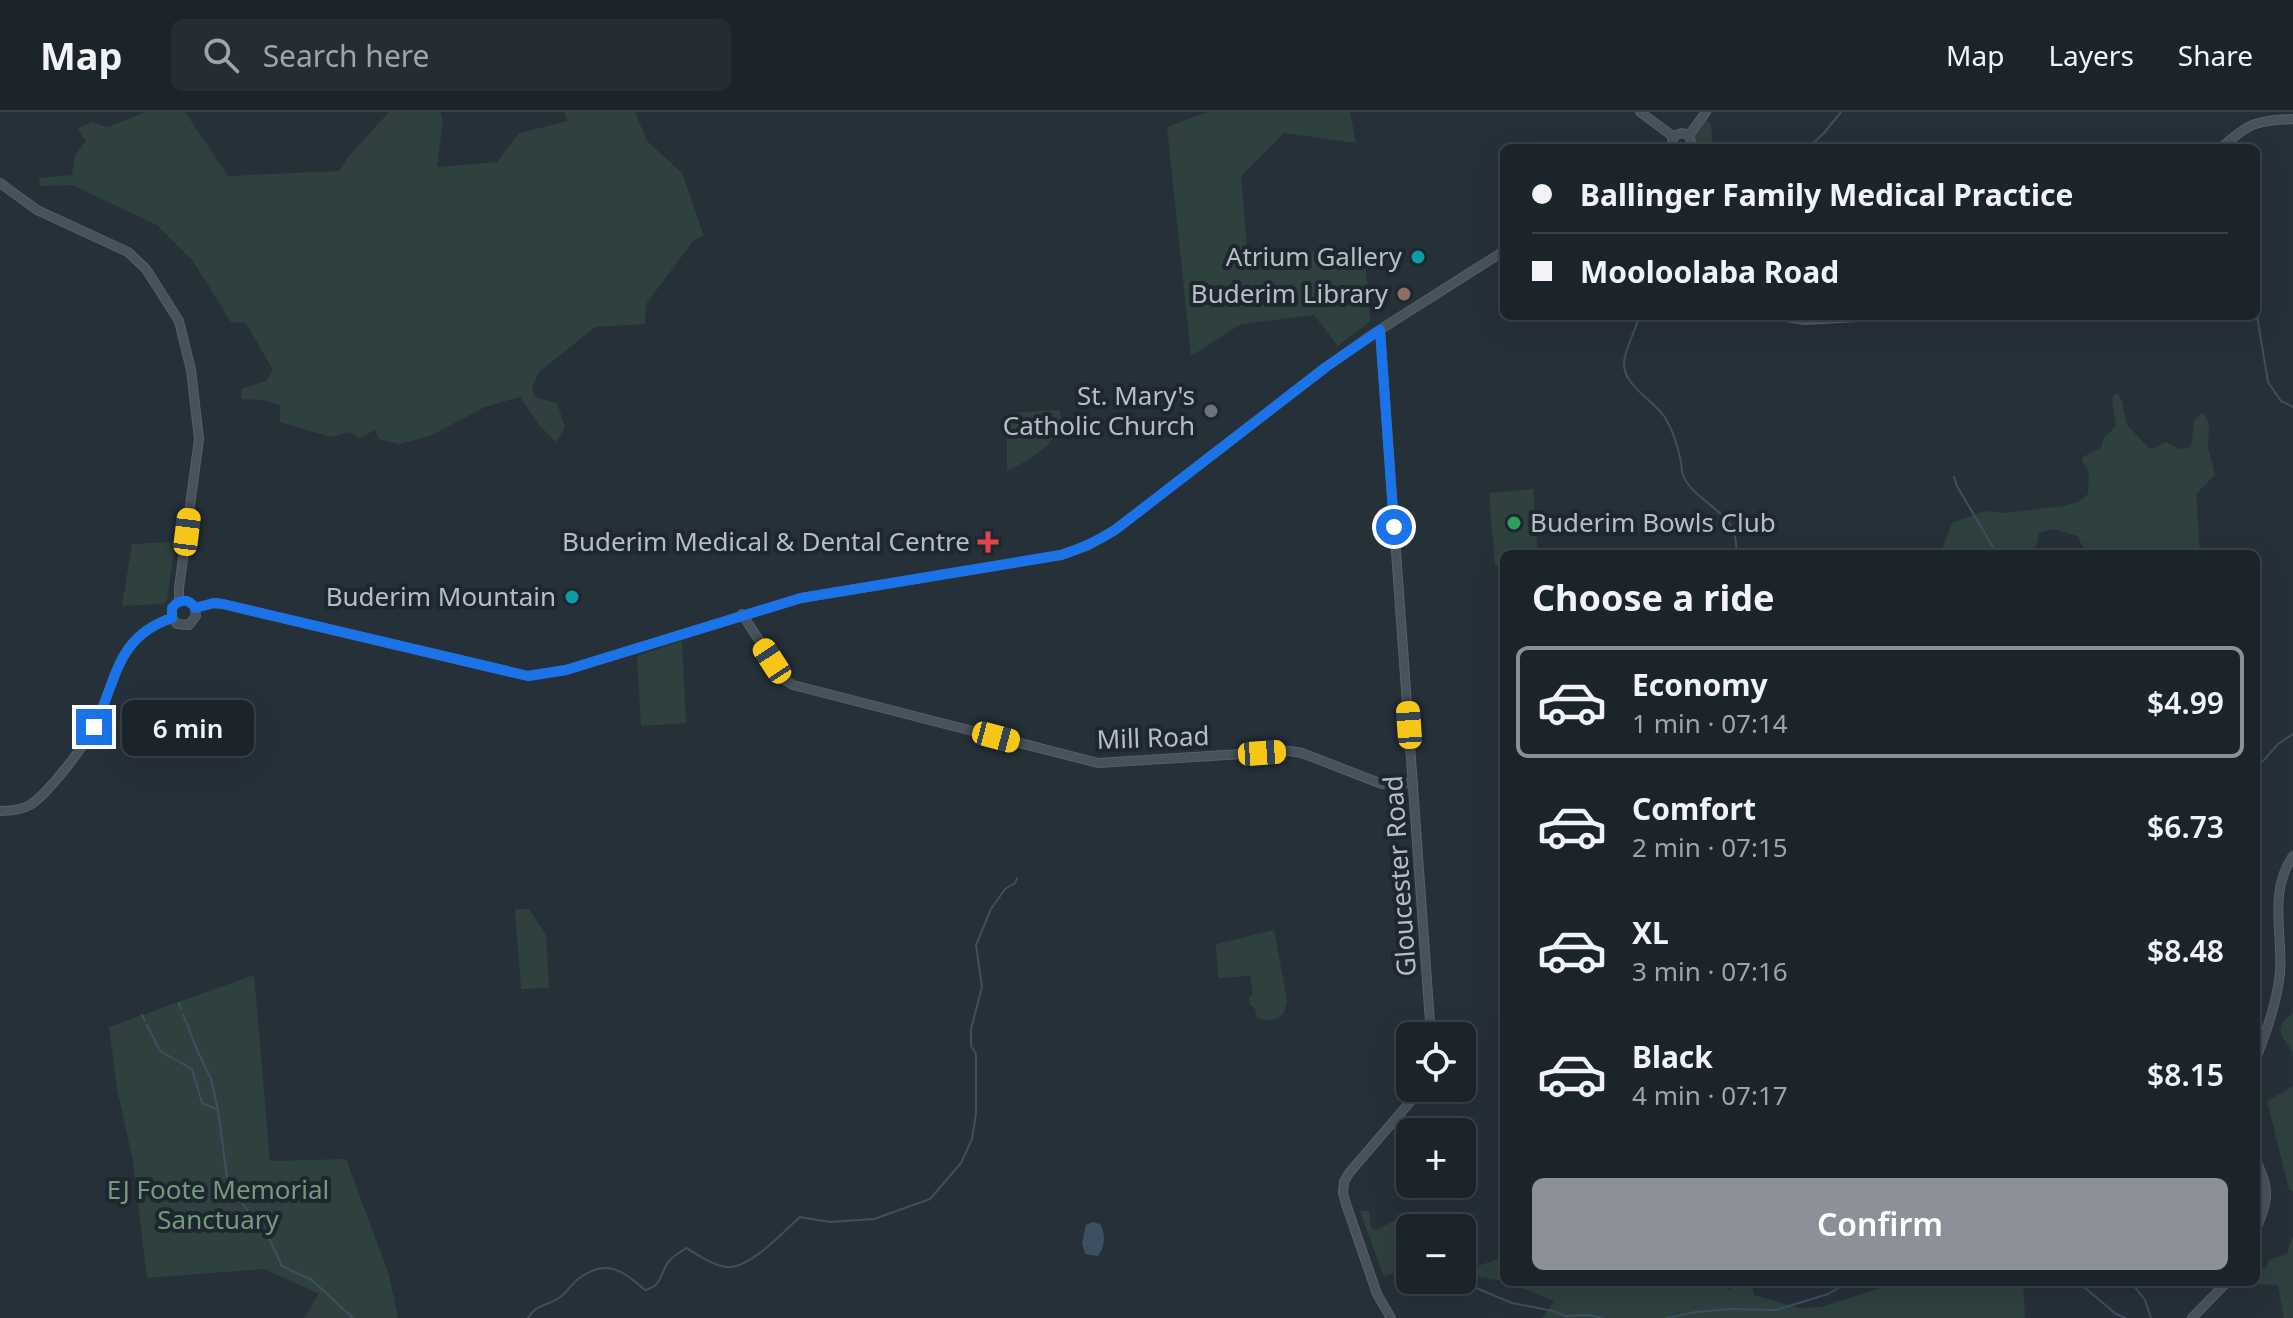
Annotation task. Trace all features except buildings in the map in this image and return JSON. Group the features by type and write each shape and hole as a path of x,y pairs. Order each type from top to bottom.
{"main road":[{"path":"1640,112 1674,137"},
{"path":"1689,135 1706,112"},
{"path":"2226,144 2252,123 2293,119"},
{"path":"1672,144 1674,137 1680,133 1689,135"},
{"path":"1689,135 1691,144"},
{"path":"0,183 37,210 128,252 146,269 179,321 191,370 199,439 179,602"},
{"path":"195,608 223,604 528,676 566,670 801,598 1061,555 1089,545 1115,530 1326,367 1500,254"},
{"name":"Gloucester Road","path":"1380,330 1430,1022"},
{"path":"187,601 195,608 196,616 189,625 177,624 172,618 172,608 179,602 187,601"},
{"name":"Mill Road","path":"742,614 785,680 793,685 1085,760 1110,764 1290,751 1382,784 1413,783"},
{"path":"0,809 12,811 32,804 45,790 75,756 94,727 117,667 132,643 155,625 172,618"},
{"path":"2260,1047 2279,977 2279,888 2284,870 2293,856"},
{"path":"1391,1318 1377,1294 1343,1193 1349,1173 1410,1102"},
{"path":"2260,1169 2267,1191 2260,1219"},
{"path":"2192,1318 2223,1286"}],"green space":[{"path":"146,112 185,112 228,176 339,171 389,112 440,112 443,120 437,167 497,162 519,133 568,121 564,112 635,112 647,141 682,173 704,236 694,240 646,304 645,324 595,327 539,372 532,388 535,397 557,403 565,427 556,442 539,425 520,397 485,407 430,436 399,444 379,439 375,430 359,438 350,432 331,437 280,422 280,405 242,399 241,389 266,381 273,370 246,323 231,322 193,261 157,225 72,185 40,186 39,178 72,175 75,155 86,141 78,129 91,122 107,127"},
{"path":"1208,112 1350,112 1356,143 1284,133 1241,176 1248,260 1364,246 1370,321 1338,346 1314,315 1241,324 1191,356 1167,127"},
{"path":"1704,121 1709,121 1713,144 1695,144 1695,134"},
{"path":"2114,394 2118,394 2127,425 2149,448 2166,442 2179,449 2191,447 2194,421 2201,413 2205,415 2209,425 2208,448 2215,475 2196,494 2200,550 2085,550 2077,536 2054,529 2039,533 2033,550 1942,550 1952,523 1984,511 2006,513 2064,506 2078,502 2088,494 2089,472 2082,461 2083,457 2099,449 2103,439 2116,426 2112,401"},
{"path":"1059,410 1063,425 1051,441 1032,457 1007,471 1007,413"},
{"name":"Buderim Bowls Club","path":"1533,489 1538,550 1500,550 1500,566 1495,566 1489,493"},
{"path":"175,542 167,600 162,604 122,606 132,544"},
{"path":"682,641 686,723 641,726 637,656"},
{"path":"515,909 529,909 546,935 549,988 521,989"},
{"path":"1274,930 1287,1000 1284,1013 1268,1020 1257,1017 1250,1005 1249,997 1253,993 1250,976 1218,978 1216,944"},
{"name":"EJ Foote Memorial Sanctuary","path":"254,975 270,1161 346,1159 389,1275 398,1318 304,1318 319,1294 264,1269 147,1278 133,1161 117,1089 109,1027"},
{"path":"2293,1013 2293,1052 2281,1028"},
{"path":"2293,1086 2293,1191 2291,1191 2267,1101"},
{"path":"1360,1211 1369,1211 1371,1227 1377,1230 1393,1221 1396,1225 1396,1272 1384,1277"},
{"path":"2293,1236 2293,1318 2284,1318 2278,1285 2260,1284 2260,1271 2269,1260 2287,1254"},
{"path":"1500,1258 1500,1280 1476,1276 1476,1267"},
{"path":"1516,1286 1728,1286 1728,1290 1736,1286 1753,1286 1754,1295 1799,1308 1820,1307 1887,1286 2023,1286 2025,1318 1542,1318 1554,1301"}],"water":[{"path":"1093,1222 1100,1224 1104,1236 1098,1256 1085,1254 1082,1243 1086,1225"}],"waterway":[{"path":"1812,144 1841,112"},
{"path":"1638,320 1626,351 1625,371 1633,385 1664,416 1670,426 1687,483 1728,522 1734,532 1736,550"},
{"path":"2258,320 2268,382 2281,401 2293,407"},
{"path":"1954,477 1995,550"},
{"path":"2260,764 2278,744 2293,734"},
{"path":"528,1318 538,1308 559,1298 578,1279 597,1269 621,1272 645,1290 655,1285 669,1261 686,1248 716,1264 736,1266 756,1256 800,1217 830,1222 874,1219 930,1199 961,1163 972,1139 976,1114 976,1054 971,1046 971,1029 982,987 976,945 991,909 1017,878"},
{"path":"179,1003 181,1009"},
{"path":"183,1014 211,1079 228,1185 269,1238 282,1266 312,1280 353,1318"},
{"path":"142,1015 145,1021"},
{"path":"147,1025 160,1051 192,1069 202,1103 216,1109"},
{"path":"1666,1318 1728,1309 1776,1310 1828,1294 1841,1286"},
{"path":"2083,1286 2116,1314 2126,1318"},
{"path":"2134,1286 2145,1300 2151,1318"},
{"path":"1476,1288 1512,1303 1565,1316 1603,1318"}],"place":[{"name":"Atrium Gallery","path":"1418,257"},
{"name":"Buderim Library","path":"1404,294"},
{"name":"St. Mary's Catholic Church","path":"1211,411"},
{"name":"Buderim Bowls Club","path":"1514,523"},
{"name":"Buderim Medical & Dental Centre","path":"988,542"},
{"name":"Buderim Mountain","path":"572,597"}],"route":[{"path":"94,727 117,667 132,643 155,625 172,618 172,608 183,601 195,608 206,604 223,604 528,676 566,670 801,598 1061,555 1115,530 1326,367 1380,330 1394,527"}]}
